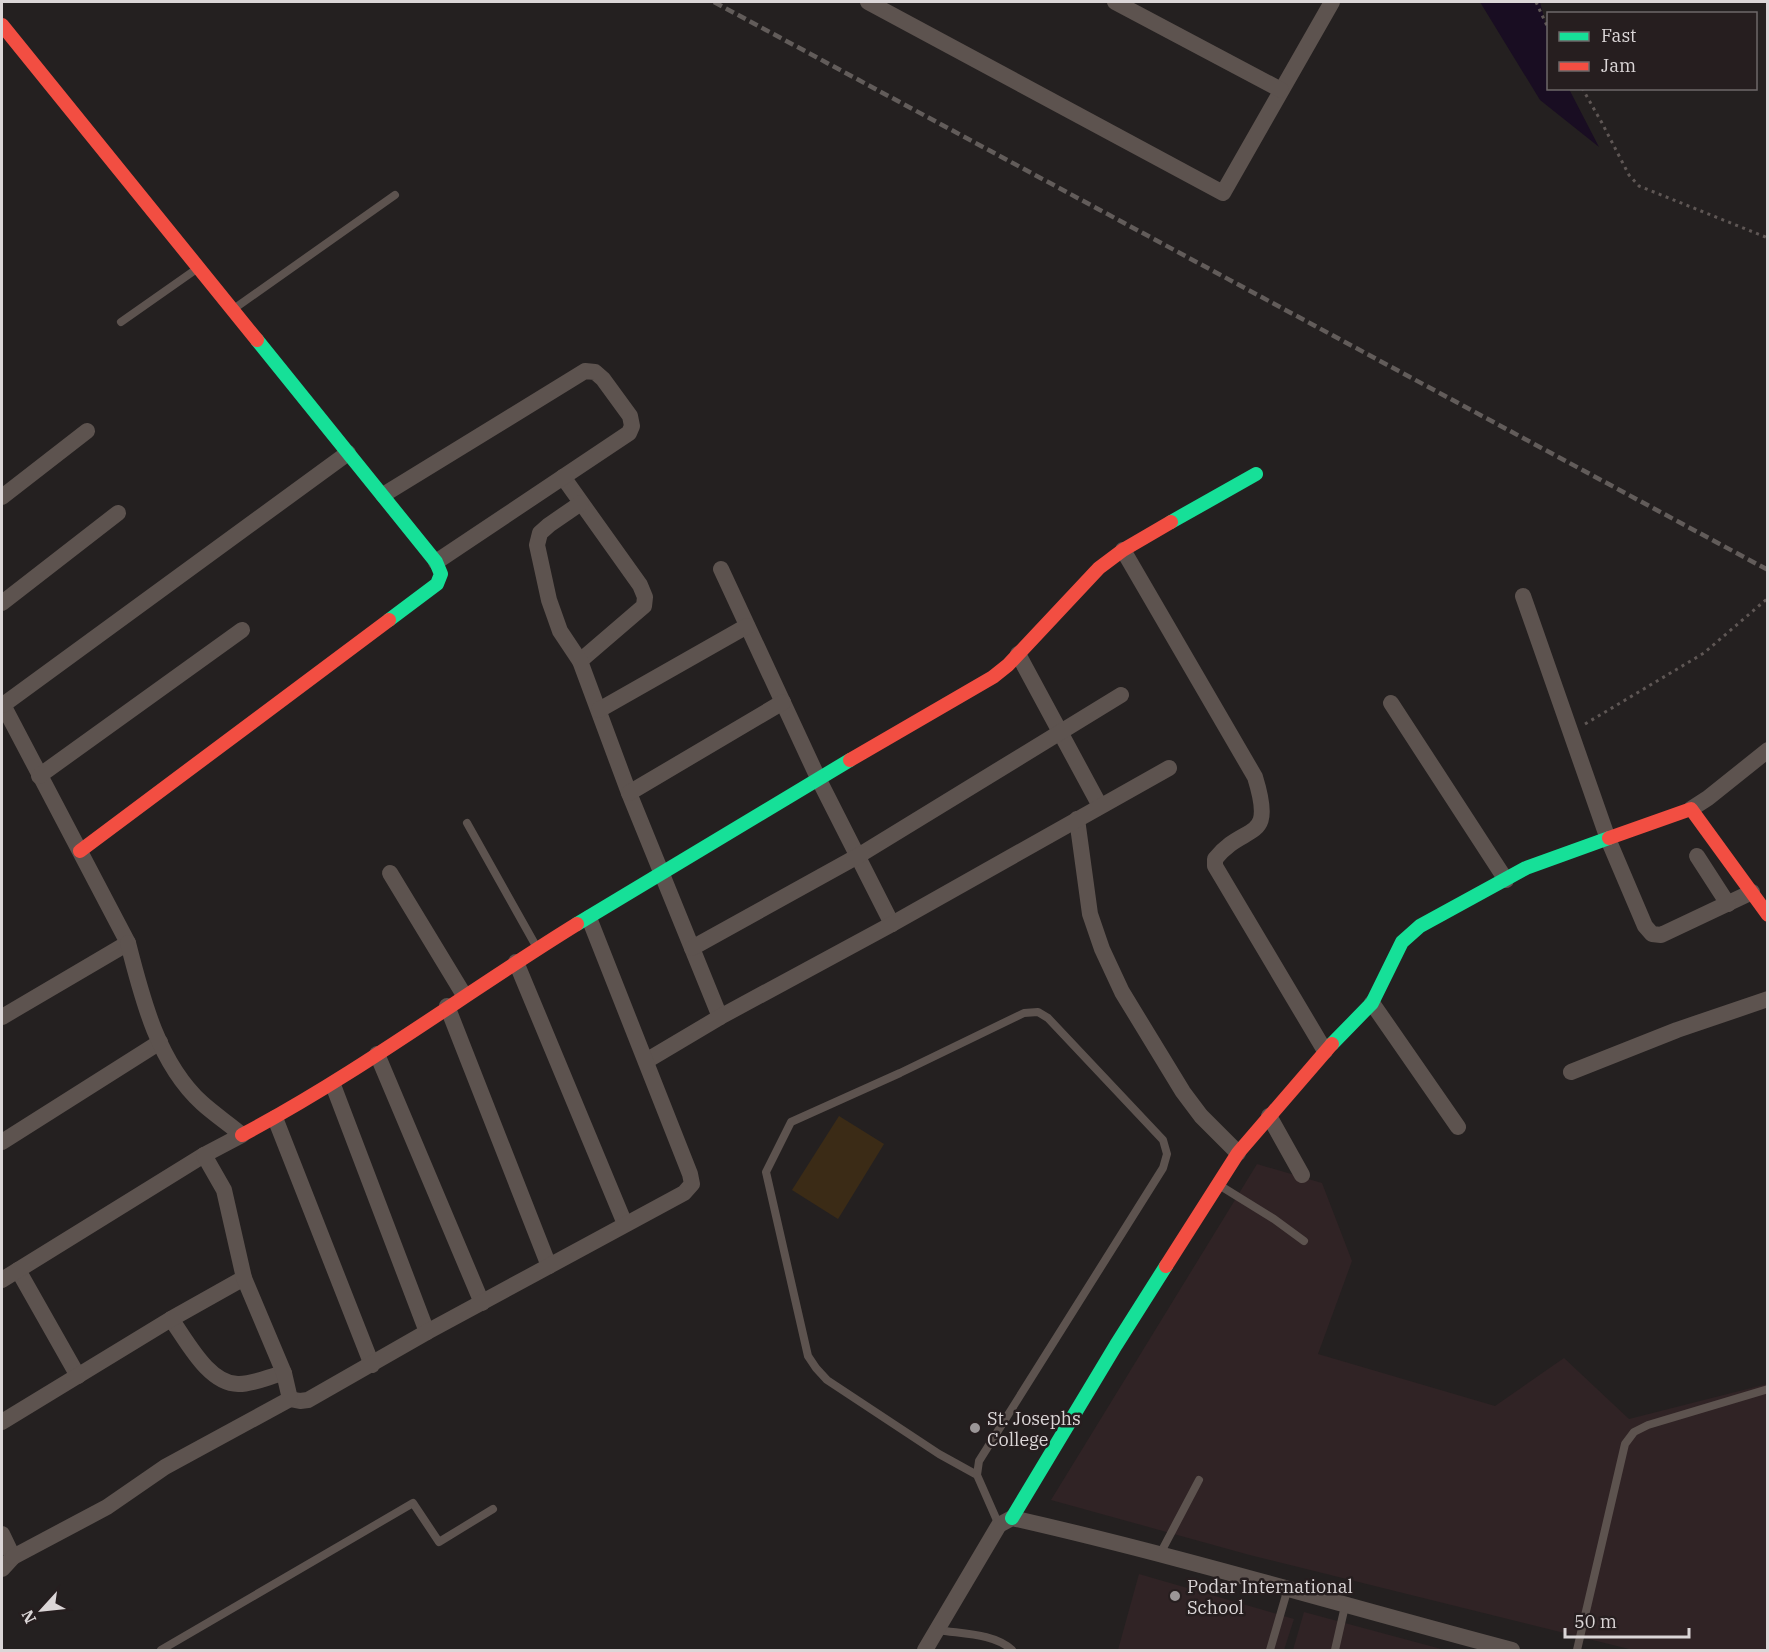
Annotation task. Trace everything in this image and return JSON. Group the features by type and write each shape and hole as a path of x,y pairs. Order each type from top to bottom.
{"street":[{"path":"868,2 1223,193 1330,2"},
{"path":"1115,2 1281,90"},
{"path":"2,25 383,495 436,562 441,574 437,584 80,851"},
{"path":"383,495 585,372 595,372 603,379 630,416 632,426 629,433 436,562"},
{"path":"2,497 87,431"},
{"path":"242,1135 201,1103 178,1076 159,1042 138,981 128,943 2,704 348,453"},
{"path":"2,1280 204,1155 275,1118 333,1084 516,962 818,778 993,677 1008,665 1099,568 1123,550 1256,474"},
{"path":"563,477 640,585 645,597 644,606 580,661"},
{"path":"581,503 540,533 537,545 549,600 560,630 580,661 629,793 720,1017"},
{"path":"2,603 118,513"},
{"path":"1123,550 1255,777 1262,798 1261,821 1254,830 1220,853 1215,859 1215,866 1325,1051"},
{"path":"721,569 818,778 892,924"},
{"path":"1523,596 1608,839 1645,926 1652,934 1661,935 1752,892"},
{"path":"599,710 747,626"},
{"path":"39,776 242,630"},
{"path":"1018,654 1100,807"},
{"path":"692,948 858,856 1121,695"},
{"path":"629,793 783,702"},
{"path":"1391,703 1506,880"},
{"path":"925,1650 1238,1153 1325,1051 1372,1003 1402,942 1420,926 1496,883 1506,880 1513,873 1691,809 1767,750"},
{"path":"646,1061 720,1017 892,924 1169,768"},
{"path":"1691,809 1767,915"},
{"path":"1077,819 1090,914 1102,950 1122,992 1183,1092 1201,1116 1238,1153"},
{"path":"1696,856 1728,903"},
{"path":"390,873 464,995"},
{"path":"2,1534 7,1563 107,1507 165,1467 290,1399 308,1400 427,1332 684,1193 692,1184 690,1174 590,918"},
{"path":"2,998 6,1015 128,943"},
{"path":"516,962 625,1224"},
{"path":"1571,1072 1677,1030 1767,999"},
{"path":"1372,1003 1458,1127"},
{"path":"447,1006 549,1266"},
{"path":"2,1142 159,1042"},
{"path":"377,1054 482,1302"},
{"path":"333,1084 427,1332"},
{"path":"1269,1116 1302,1175"},
{"path":"275,1118 372,1365"},
{"path":"204,1155 224,1190 244,1278 284,1373 290,1399"},
{"path":"18,1270 78,1376"},
{"path":"2,1422 171,1319 244,1278"},
{"path":"171,1319 207,1369 216,1378 228,1384 242,1384 284,1373"},
{"path":"1005,1522 1160,1554 1512,1650"}],"lane":[{"path":"232,310 395,195"},
{"path":"121,322 199,268"},
{"path":"467,823 538,949"},
{"path":"978,1475 979,1461 1163,1168 1167,1154 1163,1140 1048,1018 1038,1012 1024,1013 900,1073 791,1122 766,1172 808,1356 816,1368 827,1380 846,1393 939,1454 978,1475 1005,1522"},
{"path":"1218,1185 1274,1219 1304,1241"},
{"path":"1578,1650 1625,1444 1634,1432 1648,1425 1767,1389"},
{"path":"1160,1554 1199,1479"},
{"path":"161,1650 413,1503 438,1542 493,1509"},
{"path":"1270,1650 1288,1588"},
{"path":"1335,1650 1345,1606"},
{"path":"938,1630 990,1638 1005,1644 1012,1650"}],"path":[{"path":"1536,2 1547,26"},
{"path":"1583,90 1629,175 1640,186 1767,238"},
{"path":"1571,733 1704,653 1767,598"}],"shaded area":[{"path":"1480,2 1540,2 1547,29 1547,90 1570,90 1599,147 1540,100"},
{"path":"839,1116 884,1144 838,1219 792,1190"},
{"path":"1257,1164 1322,1183 1352,1261 1318,1354 1495,1406 1564,1358 1629,1419 1767,1384 1767,1650 1633,1650 1246,1554 1051,1500"},
{"name":"Podar International School","path":"1139,1574 1294,1619 1284,1650 1118,1650"},
{"path":"1304,1612 1445,1650 1293,1650"}],"railway":[{"path":"714,2 1768,570"}],"traffic: fast":[{"path":"257,340 436,562 441,574 437,584 389,620"},
{"path":"1171,522 1256,474"},
{"path":"577,924 850,760"},
{"path":"1332,1044 1372,1003 1402,942 1420,926 1526,868 1609,838"},
{"path":"1012,1518 1166,1266"}],"traffic: jam":[{"path":"2,25 257,340"},
{"path":"850,760 993,677 1008,665 1099,568 1123,550 1171,522"},
{"path":"80,851 389,620"},
{"path":"1609,838 1691,809 1768,915"},
{"path":"242,1135 328,1086 577,924"},
{"path":"1166,1266 1238,1153 1332,1044"}],"place":[{"name":"St. Josephs College","path":"975,1428"},
{"name":"Podar International School","path":"1175,1596"}]}
